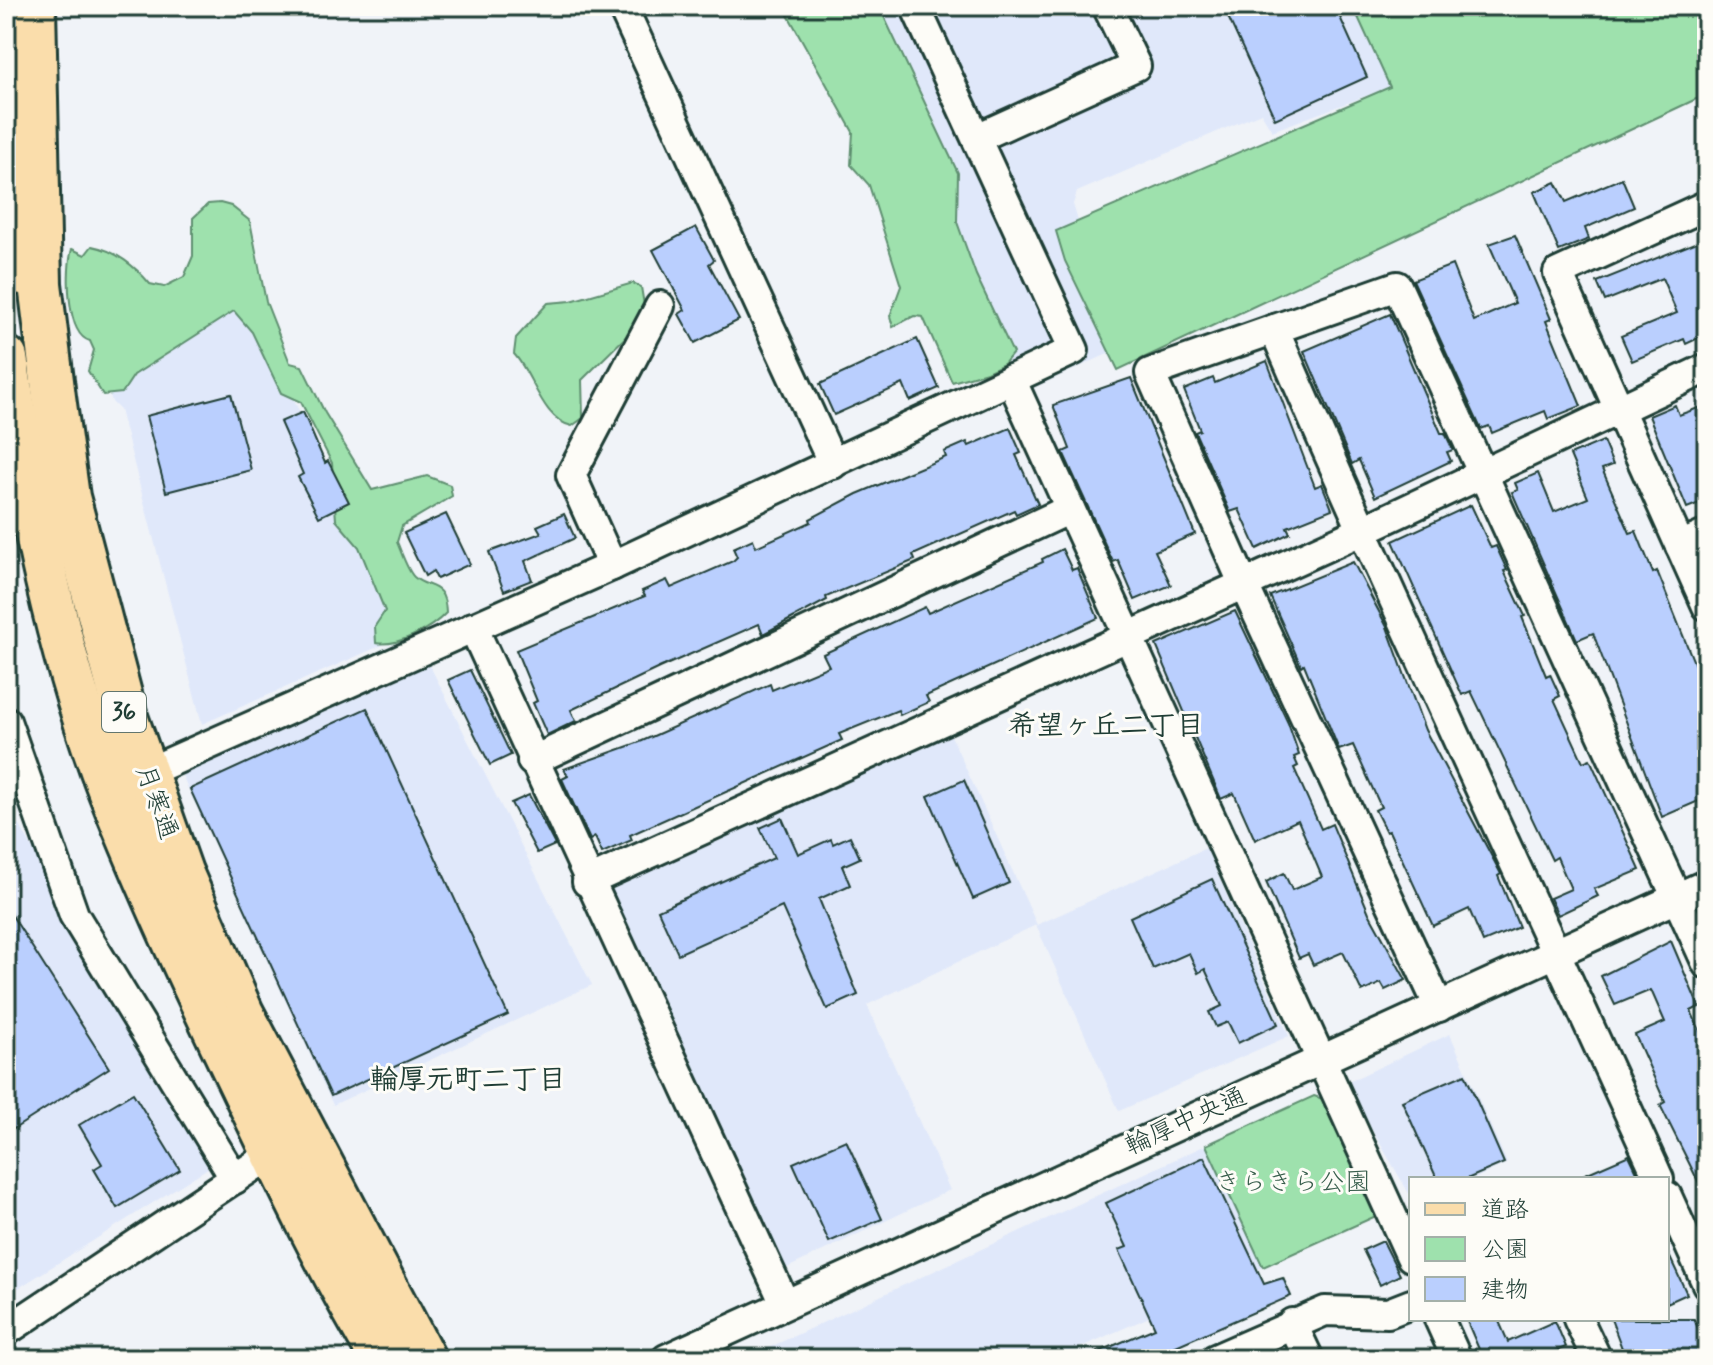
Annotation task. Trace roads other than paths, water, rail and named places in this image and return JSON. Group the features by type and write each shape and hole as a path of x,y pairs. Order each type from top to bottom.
{"highway":[{"name":"月寒通","path":"34,6 40,284 68,497 122,703 128,781 193,986 337,1284 382,1359"},
{"name":"月寒通","path":"6,358 23,471 66,654 128,781 181,872 242,1013 338,1202 424,1359"}],"main road":[{"path":"9,6 18,228 34,388 53,505 96,678 128,781"}],"street":[{"path":"622,6 833,464"},
{"path":"128,781 612,566 1074,350 915,6"},
{"path":"977,138 1136,66 1107,6"},
{"path":"1707,205 1558,273 1616,409 1707,606"},
{"path":"1439,1007 1243,583 1150,373 1397,286 1707,964"},
{"path":"612,566 571,475 660,306"},
{"path":"1274,329 1361,531 1658,1177"},
{"path":"587,882 1361,531 1482,471 1707,368"},
{"path":"1011,379 1409,1253"},
{"path":"532,761 1070,509"},
{"path":"1680,546 1707,534"},
{"path":"473,627 587,882 785,1304"},
{"path":"6,721 74,915 235,1179"},
{"name":"輪厚中央通","path":"666,1359 1707,884"},
{"path":"6,1331 273,1153"},
{"path":"1669,1200 1707,1284"},
{"path":"1215,1359 1325,1311 1388,1313 1409,1305"},
{"path":"1440,1321 1457,1359"},
{"path":"1579,1321 1597,1359"},
{"path":"1292,1323 1309,1359"}],"district":[{"name":"希望ヶ丘二丁目","path":"1106,726"},
{"name":"輪厚元町二丁目","path":"468,1080"}],"park label":[{"name":"きらきら公園","path":"1293,1183"}]}
